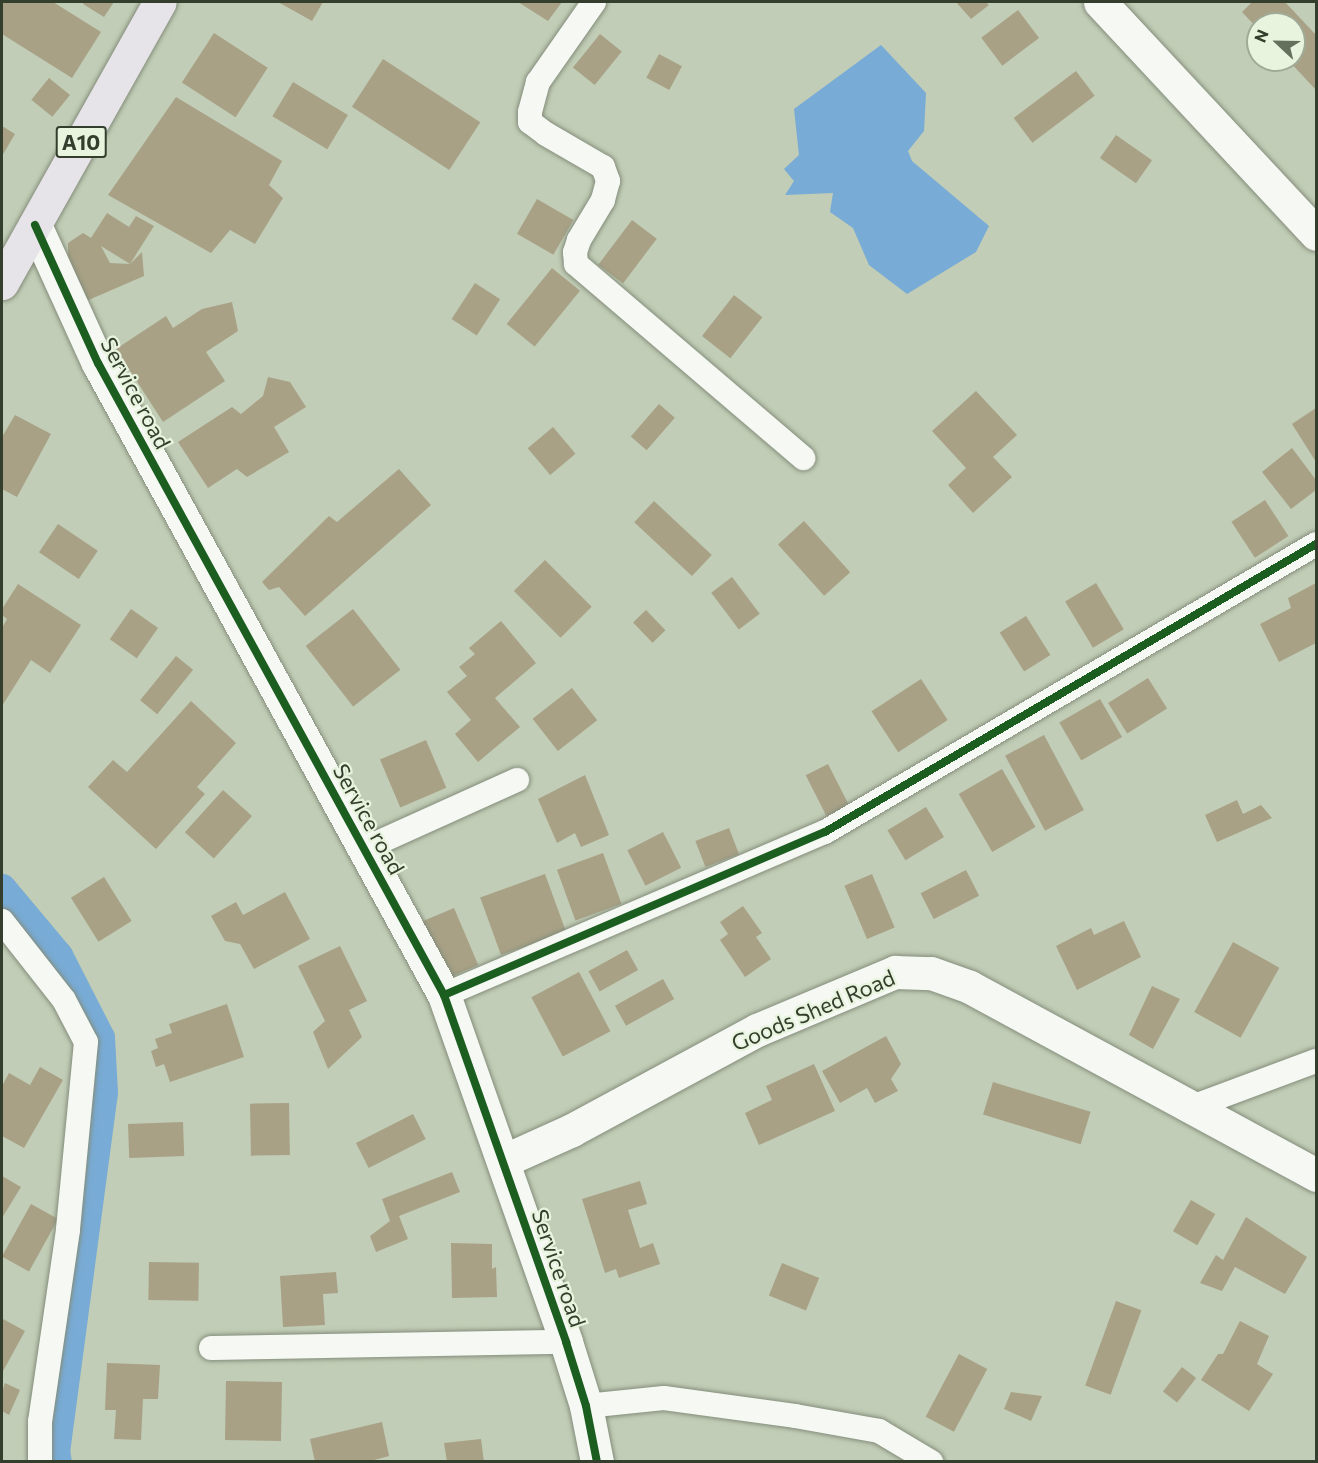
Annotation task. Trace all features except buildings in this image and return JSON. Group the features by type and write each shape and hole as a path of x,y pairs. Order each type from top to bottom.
{"highway":[{"name":"A10","path":"2,283 160,2"}],"street":[{"path":"594,2 538,82 530,112 530,122 546,134 603,167 608,181 603,200 579,240 575,252 576,264 803,458"},
{"path":"1100,2 1317,234"},
{"name":"Service road","path":"35,225 98,363 444,995 566,1342 586,1406 597,1461"},
{"path":"444,995 825,832 1317,544"},
{"path":"364,849 517,780"},
{"path":"2,921 64,1000 86,1042 69,1230 40,1421 40,1461"},
{"name":"Goods Shed Road","path":"503,1161 572,1130 757,1030 895,972 931,972 970,987 1317,1175"},
{"path":"1192,1107 1317,1061"},
{"path":"211,1348 566,1342"},
{"path":"586,1406 664,1398 795,1416 879,1431 931,1461"}],"water":[{"path":"881,45 926,93 924,131 908,151 912,161 989,226 976,252 907,294 869,265 853,228 830,212 833,193 785,195 794,181 784,169 799,155 794,109"}],"waterway":[{"path":"2,887 59,955 101,1037 104,1092 56,1450 58,1462"}],"cycle path":[{"path":"35,225 98,363 444,995 566,1342 586,1406 597,1462"},
{"path":"444,995 825,832 1316,544"}]}
